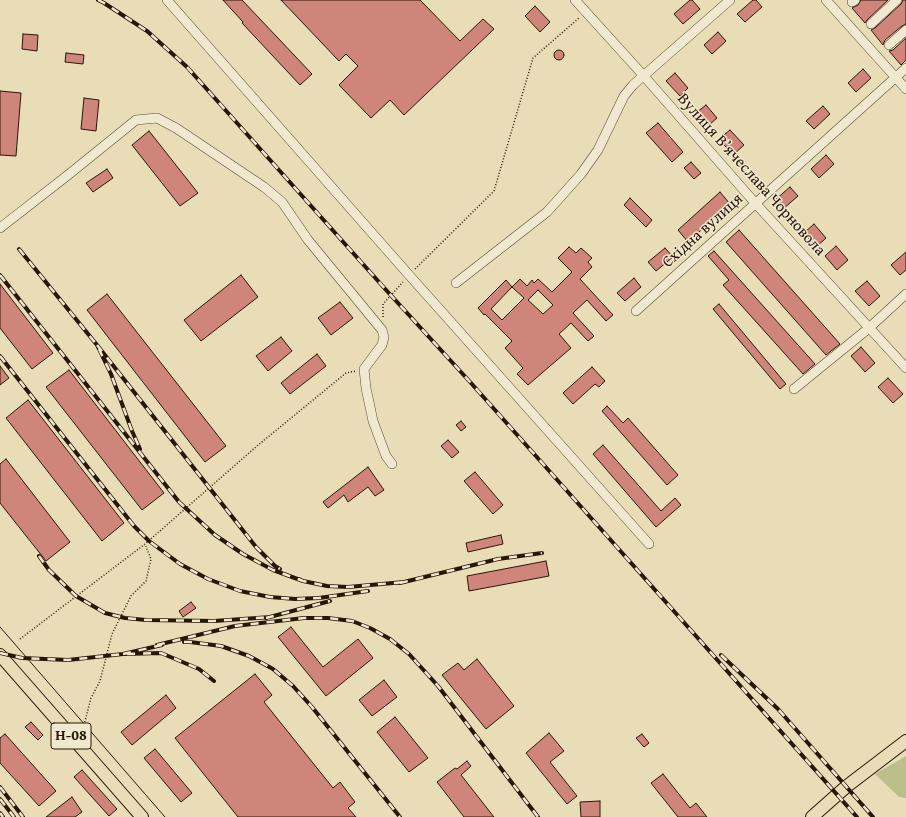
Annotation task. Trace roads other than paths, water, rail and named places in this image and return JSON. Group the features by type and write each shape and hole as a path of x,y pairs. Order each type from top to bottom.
{"main road":[{"name":"Н-08","path":"0,655 142,817"},
{"path":"812,817 847,786 906,741"}],"street":[{"path":"167,0 409,275 649,544"},
{"name":"Вулиця Вʼячеслава Чорновола","path":"575,0 644,75 756,204 906,368"},
{"path":"456,283 546,212 581,174 598,150 624,96 644,75 730,0"},
{"path":"826,0 906,89"},
{"path":"870,24 897,0"},
{"path":"890,45 906,30"},
{"name":"Східна вулиця","path":"636,311 906,68"},
{"path":"0,228 68,176 136,120 157,118 176,128 264,187 282,202 308,240 382,330 384,336 382,345 364,369 366,388 373,420 386,456 392,464"},
{"path":"794,389 868,328 906,294"}],"tram line":[{"path":"0,627 165,817"}],"railway":[{"path":"98,0 147,31 187,67 471,383 857,817"},
{"path":"19,249 97,345 111,374 140,449"},
{"path":"0,275 179,502 215,535 243,554 273,570 303,581"},
{"path":"97,345 256,547 280,569"},
{"path":"0,356 134,526 149,541 180,564 208,579 240,591 270,597 295,599 319,598 368,591"},
{"path":"400,583 498,559 542,553"},
{"path":"39,556 49,570 76,596 105,613 125,618 146,620 214,621 271,617"},
{"path":"299,579 327,586 348,587 404,582"},
{"path":"266,618 330,601"},
{"path":"157,645 235,626 304,618 328,618 352,621 370,628 390,639 409,654 438,686 538,817"},
{"path":"184,642 221,646 249,656 273,669 293,686 312,707 400,817"},
{"path":"123,654 162,645"},
{"path":"0,653 22,658 68,660 123,654 161,653 199,669 214,681"},
{"path":"721,655 778,709 873,817"},
{"path":"0,787 23,817"},
{"path":"0,799 14,817"},
{"path":"0,813 3,817"}]}
